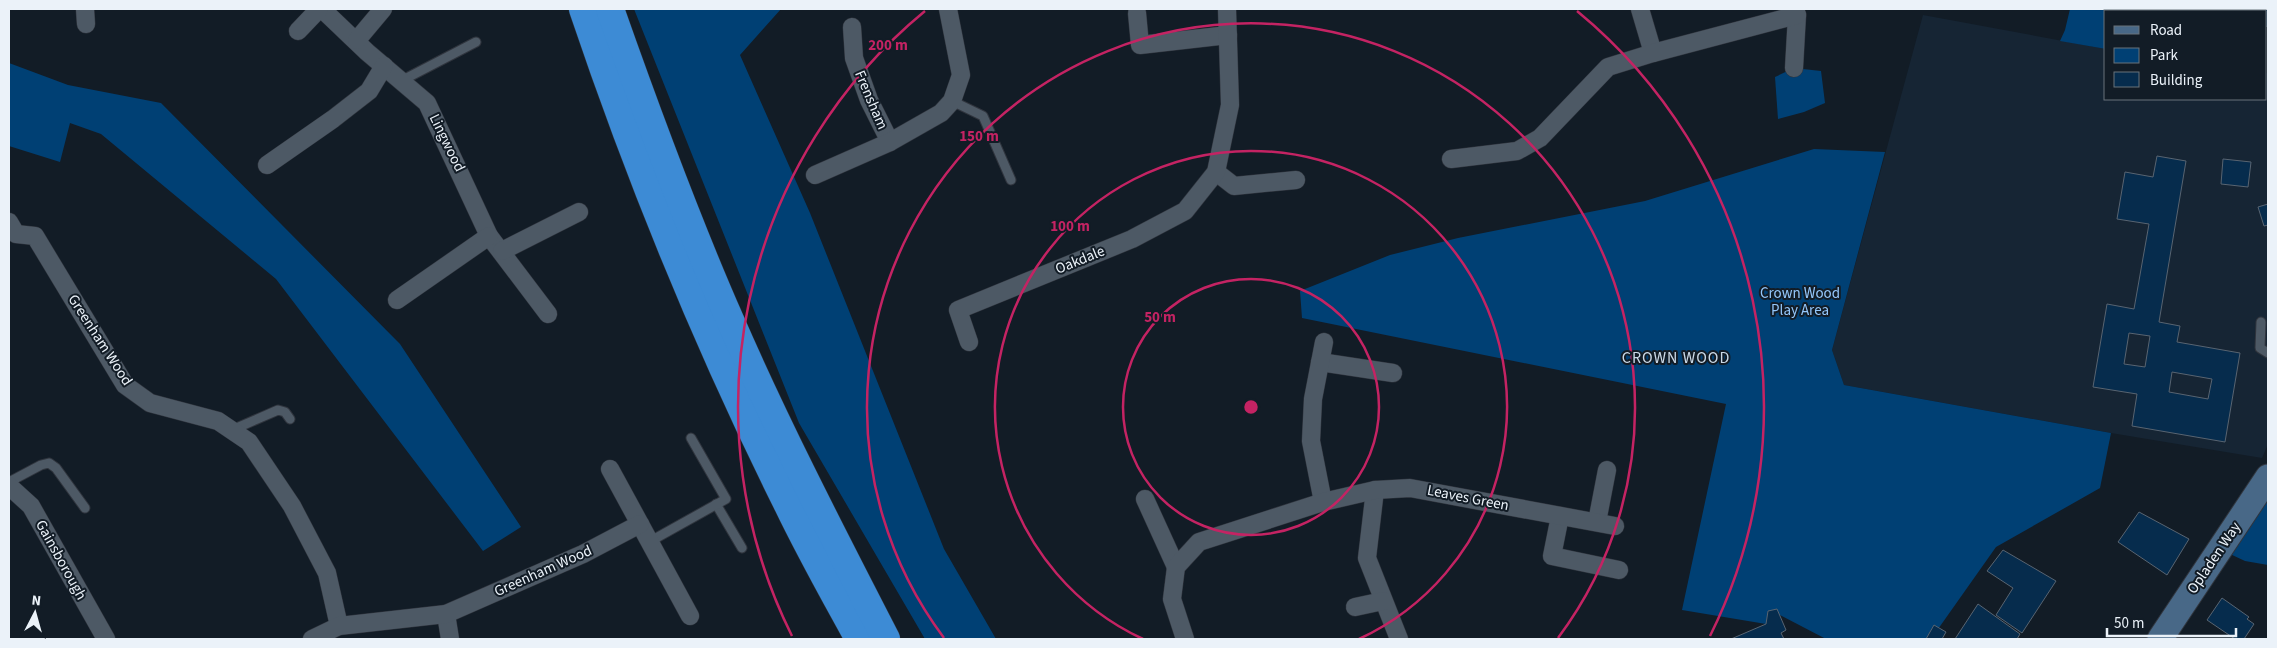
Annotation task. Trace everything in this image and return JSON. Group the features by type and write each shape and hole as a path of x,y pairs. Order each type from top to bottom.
{"highway":[{"path":"583,9 655,208 695,302 788,506 859,639"},
{"path":"610,9 677,194 730,319 802,475 886,639"}],"street":[{"name":"Lingwood","path":"298,31 321,9 427,103 489,236 548,314"},
{"path":"357,40 383,9"},
{"name":"Frensham","path":"815,175 890,142 941,113 952,101 961,75 948,9"},
{"name":"Oakdale","path":"970,342 958,310 1132,239 1176,216 1185,211 1216,172 1230,105 1227,9"},
{"path":"1640,9 1653,53"},
{"path":"1451,159 1516,151 1540,138 1608,67 1796,12 1794,68"},
{"path":"1137,13 1140,45 1228,35"},
{"name":"Frensham","path":"852,27 857,66 869,100 890,142"},
{"path":"268,165 369,92 384,66"},
{"path":"1216,172 1234,186 1296,180"},
{"path":"502,251 578,212"},
{"name":"Greenham Wood","path":"9,222 16,234 35,236 125,386 150,403 218,421 249,442 292,506 327,573 339,626"},
{"path":"396,300 489,236"},
{"path":"1323,502 1311,441 1312,399 1324,342"},
{"path":"1320,362 1393,373"},
{"path":"610,469 690,616"},
{"path":"1597,522 1606,470"},
{"name":"Opladen Way","path":"2160,639 2268,477"},
{"name":"Gainsborough","path":"9,486 31,506 106,639"},
{"name":"Leaves Green","path":"1176,567 1199,542 1323,502 1375,490 1410,488 1615,526"},
{"path":"1375,490 1367,558 1399,639"},
{"path":"1145,499 1176,567 1172,599 1185,639"},
{"path":"1560,516 1552,556 1619,570"},
{"name":"Greenham Wood","path":"312,639 339,626 446,614 583,554 640,524"},
{"path":"1355,607 1383,601"},
{"path":"446,614 450,639"}],"lane":[{"path":"401,81 476,42"},
{"path":"952,101 983,116 1011,180"},
{"path":"2261,322 2260,348 2268,353"},
{"path":"232,430 278,410 286,412 290,419"},
{"path":"650,542 726,499 691,438"},
{"path":"9,482 41,465 49,463 56,468 85,508"},
{"path":"716,504 742,548"}],"shaded area":[{"path":"1923,15 2104,49 2104,100 2267,100 2268,74 2268,444 2262,458 1844,385 1832,350"}],"green space":[{"path":"634,9 781,9 740,55 810,213 944,549 996,639 925,639 799,423"},
{"path":"2070,9 2217,9 2104,10 2104,49 2060,41"},
{"path":"9,63 68,85 161,103 400,344 521,527 483,551 276,279 101,134 70,123 60,162 9,146"},
{"path":"1794,68 1821,71 1825,103 1804,112 1778,119 1775,77"},
{"name":"Crown Wood Play Area","path":"1814,149 1885,152 1832,350 1844,385 2111,433 2100,488 1996,547 1931,639 1826,639 1778,614 1766,624 1682,610 1726,404 1302,318 1300,291 1390,255 1458,238 1645,201"},
{"path":"2268,500 2268,565 2245,561 2230,554"}],"building":[{"path":"2268,9 2268,27 2267,10 2217,10"},
{"path":"2157,156 2186,161 2159,322 2180,326 2177,342 2240,353 2225,442 2132,426 2137,394 2093,387 2107,304 2134,309 2149,224 2117,219 2125,172 2153,177","holes":["2129,333 2150,336 2145,367 2124,364","2172,372 2212,379 2208,399 2169,392"]},
{"path":"2223,159 2251,162 2248,187 2221,184"},
{"path":"2268,204 2268,225 2264,226 2258,207"},
{"path":"2139,512 2189,539 2167,575 2118,542"},
{"path":"2003,550 2056,581 2022,633 1996,615 2013,588 1987,571"},
{"path":"2222,598 2249,617 2247,619 2254,624 2244,639 2235,639 2207,620"},
{"path":"1978,604 2020,634 2017,639 1955,639"},
{"path":"1777,609 1786,630 1781,633 1784,639 1731,639 1766,624 1768,611"},
{"path":"1934,625 1946,632 1942,639 1926,639"}],"district":[{"name":"CROWN WOOD","path":"1676,358"}]}
